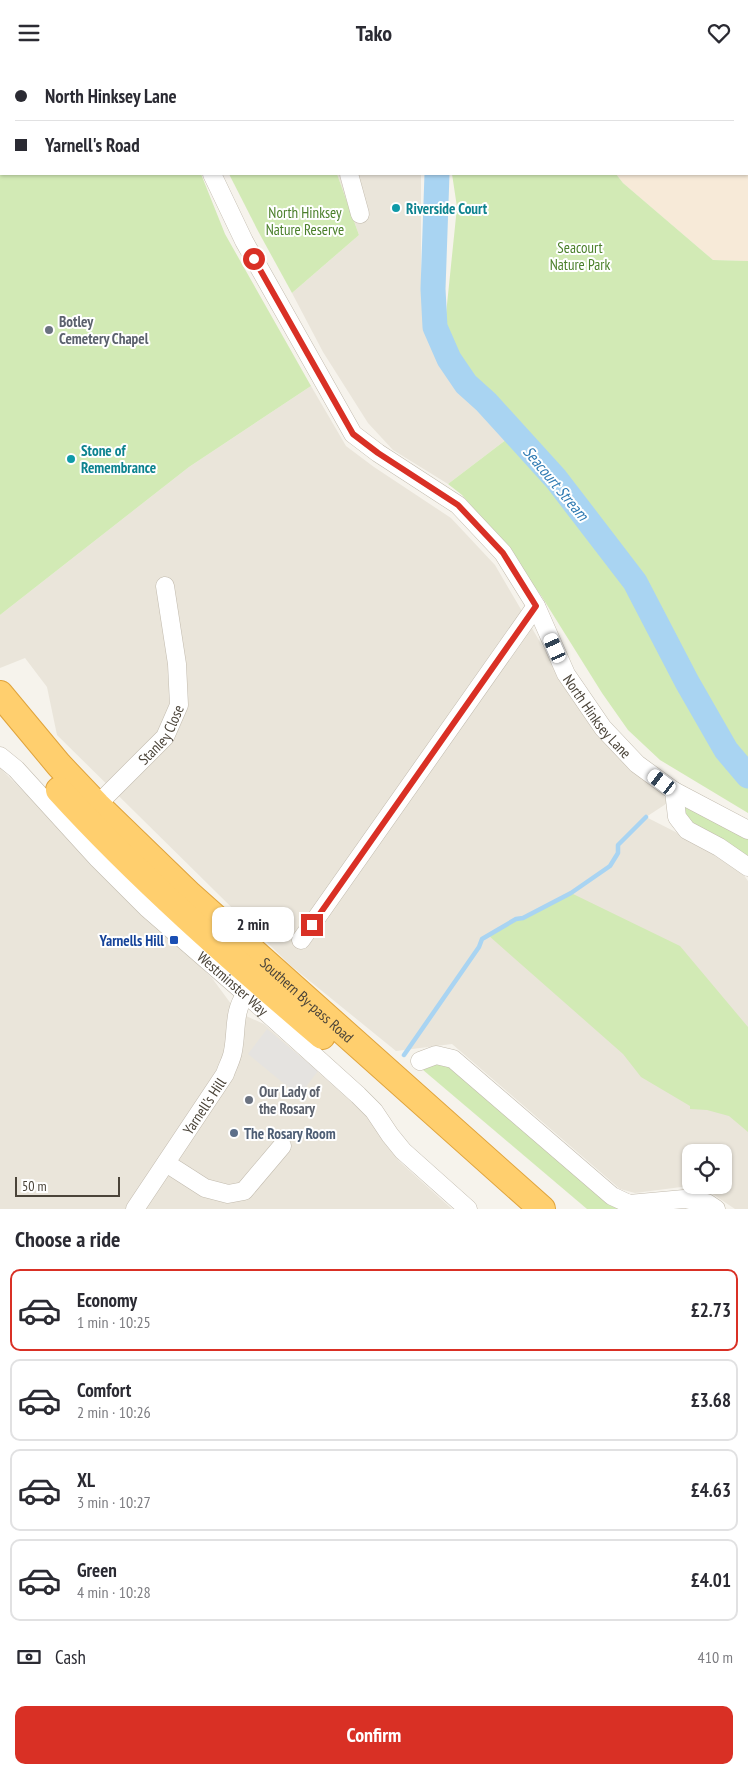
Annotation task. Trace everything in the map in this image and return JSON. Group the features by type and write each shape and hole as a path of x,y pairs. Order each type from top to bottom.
{"highway":[{"name":"Southern By-pass Road","path":"0,694 59,765 97,805 190,895 542,1209"},
{"name":"Southern By-pass Road","path":"0,722 44,775 98,833 157,891 403,1106 514,1209"}],"street":[{"name":"North Hinksey Lane","path":"212,175 244,241 353,434 378,453 458,505 503,553 536,606 566,674 603,728 637,764 674,791 748,830"},
{"path":"349,175 360,213"},
{"name":"Stanley Close","path":"97,805 165,737 179,705 177,664 165,585"},
{"path":"301,941 536,606"},
{"name":"Westminster Way","path":"0,756 16,769 98,859 147,908 369,1105 403,1151 468,1209"},
{"path":"674,791 677,817 687,830 718,847 748,867"},
{"name":"Yarnell's Hill","path":"135,1209 225,1074 233,1052 236,1013 240,1002 246,994"},
{"path":"420,1061 436,1055 453,1059 612,1196 629,1204 707,1203 716,1209"},
{"path":"166,1163 205,1187 228,1194 244,1191 282,1146"}],"shaded area":[{"path":"337,175 421,175 421,289 427,320 446,374 511,436 448,484 393,450 368,423 323,352 292,293 359,235"},
{"path":"617,175 748,175 748,261 713,260 623,183"},
{"path":"311,386 346,446 451,518 495,565 564,683 632,767 669,802 646,817 711,850 739,868 748,881 748,1209 735,1209 712,1194 732,1194 732,1144 682,1144 682,1187 635,1193 620,1189 452,1044 396,1051 290,965 57,735 47,687 25,658 0,668 0,615 189,467"},
{"path":"0,768 212,978 237,1012 264,1024 365,1114 399,1161 452,1209 0,1209"},
{"path":"267,1029 318,1071 299,1096 248,1054"}],"green space":[{"path":"0,175 201,175 225,234 311,386 189,467 0,615"},
{"name":"North Hinksey Nature Reserve","path":"230,175 337,175 359,235 292,293"},
{"name":"Seacourt Nature Park","path":"452,175 617,175 623,183 713,260 748,261 748,776 726,750 687,682 635,582 556,479 486,402 492,397 473,383 457,359 445,324 457,207"},
{"path":"511,436 555,487 645,612 654,627 683,690 722,761 742,776 748,784 748,813 660,760 628,730 602,693 542,597 505,545 462,495 448,484"},
{"path":"674,791 748,830 748,867 687,830"},
{"path":"571,893 680,946 748,1027 748,1132 729,1116 707,1110 690,1109 690,1106 641,1077 623,1054 488,935 516,919 523,918"},
{"path":"436,1059 457,1069 629,1209 587,1209 416,1064"}],"waterway":[{"name":"Seacourt Stream","path":"437,175 433,289 435,327 449,359 466,384 486,402 556,479 635,582 687,682 726,750 748,776"},
{"path":"404,1055 479,947 482,939 516,919 523,918 571,893 610,866 618,853 618,845 646,817"}],"place":[{"name":"Riverside Court","path":"396,208"},
{"name":"Botley Cemetery Chapel","path":"49,330"},
{"name":"Stone of Remembrance","path":"71,459"},
{"name":"Yarnells Hill","path":"174,940"},
{"name":"Our Lady of the Rosary","path":"249,1100"},
{"name":"The Rosary Room","path":"234,1133"}],"route":[{"path":"254,259 353,434 378,453 458,505 503,553 536,606 312,925"}]}
